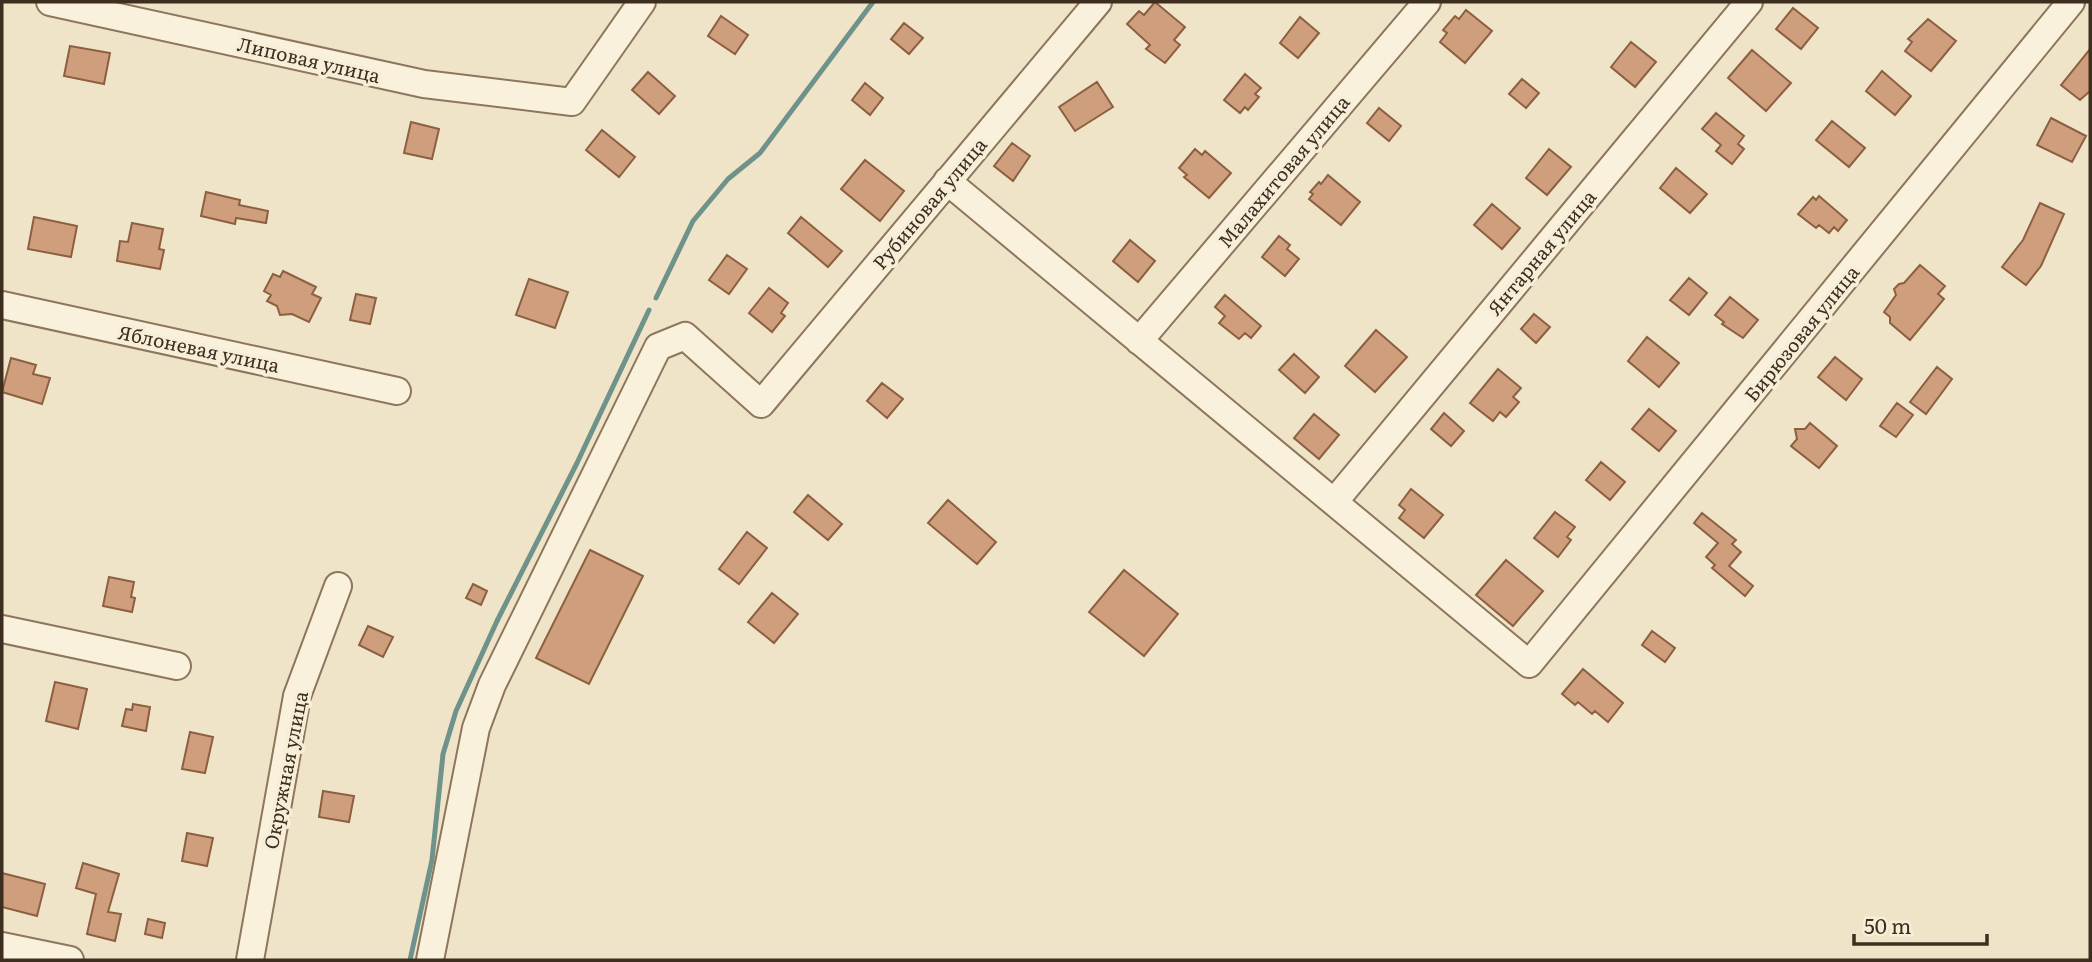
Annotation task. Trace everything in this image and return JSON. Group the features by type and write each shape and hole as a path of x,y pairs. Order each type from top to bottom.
{"street":[{"name":"Липовая улица","path":"50,2 424,85 572,102 642,2"},
{"name":"Рубиновая улица","path":"429,960 476,728 488,696 658,347 685,337 761,404 1098,2"},
{"name":"Малахитовая улица","path":"1139,341 1427,2"},
{"name":"Янтарная улица","path":"1334,502 1749,2"},
{"name":"Бирюзовая улица","path":"1334,502 1529,664 2071,2"},
{"path":"947,181 1334,502"},
{"name":"Яблоневая улица","path":"2,305 397,391"},
{"name":"Окружная улица","path":"250,960 297,696 338,586"},
{"path":"2,629 177,666"},
{"path":"2,946 70,960"}],"building":[{"path":"1155,2 1185,27 1174,40 1180,45 1165,63 1146,49 1150,45 1127,24 1139,11 1144,15"},
{"path":"1793,8 1818,28 1801,49 1776,29"},
{"path":"1466,10 1492,31 1465,63 1440,42 1447,33 1443,30 1455,16 1459,19"},
{"path":"721,16 748,35 735,54 708,36"},
{"path":"1300,17 1319,33 1298,58 1280,43"},
{"path":"1928,19 1956,41 1931,71 1905,51 1912,42 1908,39"},
{"path":"904,23 923,38 909,54 891,39"},
{"path":"1631,42 1656,62 1635,87 1611,67"},
{"path":"70,46 110,53 104,84 64,76"},
{"path":"2090,49 2090,91 2080,100 2061,85"},
{"path":"1752,50 1791,83 1766,111 1728,78"},
{"path":"1882,71 1911,96 1895,115 1866,91"},
{"path":"648,72 675,96 659,114 632,90"},
{"path":"1245,74 1261,88 1255,94 1259,97 1248,110 1245,107 1240,113 1224,100"},
{"path":"1522,79 1539,93 1526,108 1509,94"},
{"path":"1097,82 1113,107 1075,131 1059,107"},
{"path":"865,83 883,98 870,115 852,100"},
{"path":"1379,108 1401,126 1389,141 1367,123"},
{"path":"1716,113 1744,136 1738,144 1744,149 1732,164 1716,151 1721,145 1702,129"},
{"path":"2051,118 2086,136 2072,162 2037,145"},
{"path":"1832,121 1865,148 1849,167 1816,140"},
{"path":"411,122 439,129 432,159 404,153"},
{"path":"602,130 635,157 619,177 586,150"},
{"path":"1012,143 1030,156 1013,181 994,166"},
{"path":"1195,149 1202,155 1205,151 1231,173 1209,198 1184,177 1187,175 1179,168"},
{"path":"1549,149 1571,167 1547,195 1526,178"},
{"path":"865,160 904,191 880,221 841,189"},
{"path":"1676,168 1707,194 1690,213 1660,188"},
{"path":"1328,175 1360,202 1341,225 1309,199 1313,194 1310,192"},
{"path":"206,192 240,200 239,205 268,211 266,223 236,218 235,224 201,216"},
{"path":"1819,196 1847,220 1838,231 1834,227 1829,233 1819,225 1816,228 1798,214 1813,197 1816,200"},
{"path":"2040,203 2064,214 2041,266 2026,285 2002,267 2023,240"},
{"path":"1492,204 1520,228 1502,249 1474,225"},
{"path":"34,217 77,226 71,257 28,249"},
{"path":"801,217 842,251 828,267 788,233"},
{"path":"132,223 163,229 159,249 164,250 160,269 117,261 120,241 128,242"},
{"path":"1279,236 1290,245 1287,249 1299,259 1285,276 1262,257"},
{"path":"1130,240 1155,261 1138,282 1113,261"},
{"path":"727,255 747,269 729,294 709,280"},
{"path":"1920,265 1945,286 1938,294 1944,299 1910,340 1890,323 1890,317 1884,312 1896,295 1894,289 1904,283"},
{"path":"283,271 316,287 312,294 321,298 309,322 292,314 280,315 277,306 267,301 271,295 264,291 273,274 280,277"},
{"path":"1689,278 1707,293 1689,315 1670,300"},
{"path":"529,279 568,292 555,328 516,315"},
{"path":"769,288 788,303 781,313 785,316 772,332 749,313"},
{"path":"356,294 376,298 370,324 350,320"},
{"path":"1225,295 1261,326 1251,338 1245,333 1239,339 1219,323 1225,316 1215,307"},
{"path":"1730,297 1758,320 1743,338 1722,324 1724,322 1715,315"},
{"path":"1534,314 1550,327 1536,343 1521,329"},
{"path":"1376,330 1407,357 1375,392 1345,366"},
{"path":"1647,337 1679,363 1659,387 1628,361"},
{"path":"1294,354 1319,377 1305,393 1279,370"},
{"path":"1835,357 1862,379 1846,400 1818,377"},
{"path":"11,358 36,365 33,374 50,378 42,404 2,392"},
{"path":"1937,367 1952,379 1926,414 1910,402"},
{"path":"1498,369 1521,388 1513,397 1519,402 1506,417 1500,412 1493,421 1470,403"},
{"path":"882,383 903,399 887,418 867,401"},
{"path":"1897,403 1913,415 1896,437 1880,426"},
{"path":"1649,409 1676,431 1659,451 1632,429"},
{"path":"1444,413 1464,431 1451,446 1431,429"},
{"path":"1314,414 1339,435 1319,459 1294,438"},
{"path":"1810,423 1837,446 1819,468 1791,446 1797,439 1795,429 1805,429"},
{"path":"1601,462 1625,482 1610,500 1586,480"},
{"path":"1411,489 1443,515 1424,538 1399,518 1405,510 1399,505"},
{"path":"808,495 842,524 828,540 794,512"},
{"path":"948,500 996,542 977,564 928,523"},
{"path":"1555,512 1575,527 1567,537 1571,540 1558,557 1534,538"},
{"path":"1702,513 1736,540 1732,544 1741,552 1729,566 1753,586 1745,596 1712,568 1715,565 1706,557 1718,543 1694,523"},
{"path":"747,532 767,548 739,584 719,569"},
{"path":"590,550 643,576 589,684 536,658"},
{"path":"1506,560 1543,591 1513,626 1476,595"},
{"path":"1124,570 1178,614 1144,656 1089,612"},
{"path":"109,577 134,582 132,612 103,606"},
{"path":"473,584 487,591 481,605 466,598"},
{"path":"772,593 798,614 774,643 748,622"},
{"path":"368,626 393,637 383,657 359,645"},
{"path":"1652,631 1675,648 1665,662 1642,645"},
{"path":"1583,669 1623,703 1608,722 1595,711 1592,714 1578,702 1575,705 1562,694"},
{"path":"55,682 87,689 78,729 46,721"},
{"path":"133,704 150,707 146,731 122,726 126,709 132,710"},
{"path":"190,732 213,737 205,773 182,769"},
{"path":"323,791 354,796 349,822 319,817"},
{"path":"187,833 213,838 207,866 182,861"},
{"path":"83,863 119,874 108,912 121,914 115,941 87,934 96,894 76,888"},
{"path":"2,873 45,884 37,916 2,907"},
{"path":"148,919 165,923 162,938 145,934"}],"waterway":[{"path":"656,298 693,221 728,179 760,153 873,2"},
{"path":"410,960 432,860 443,754 456,711 649,310"}]}
